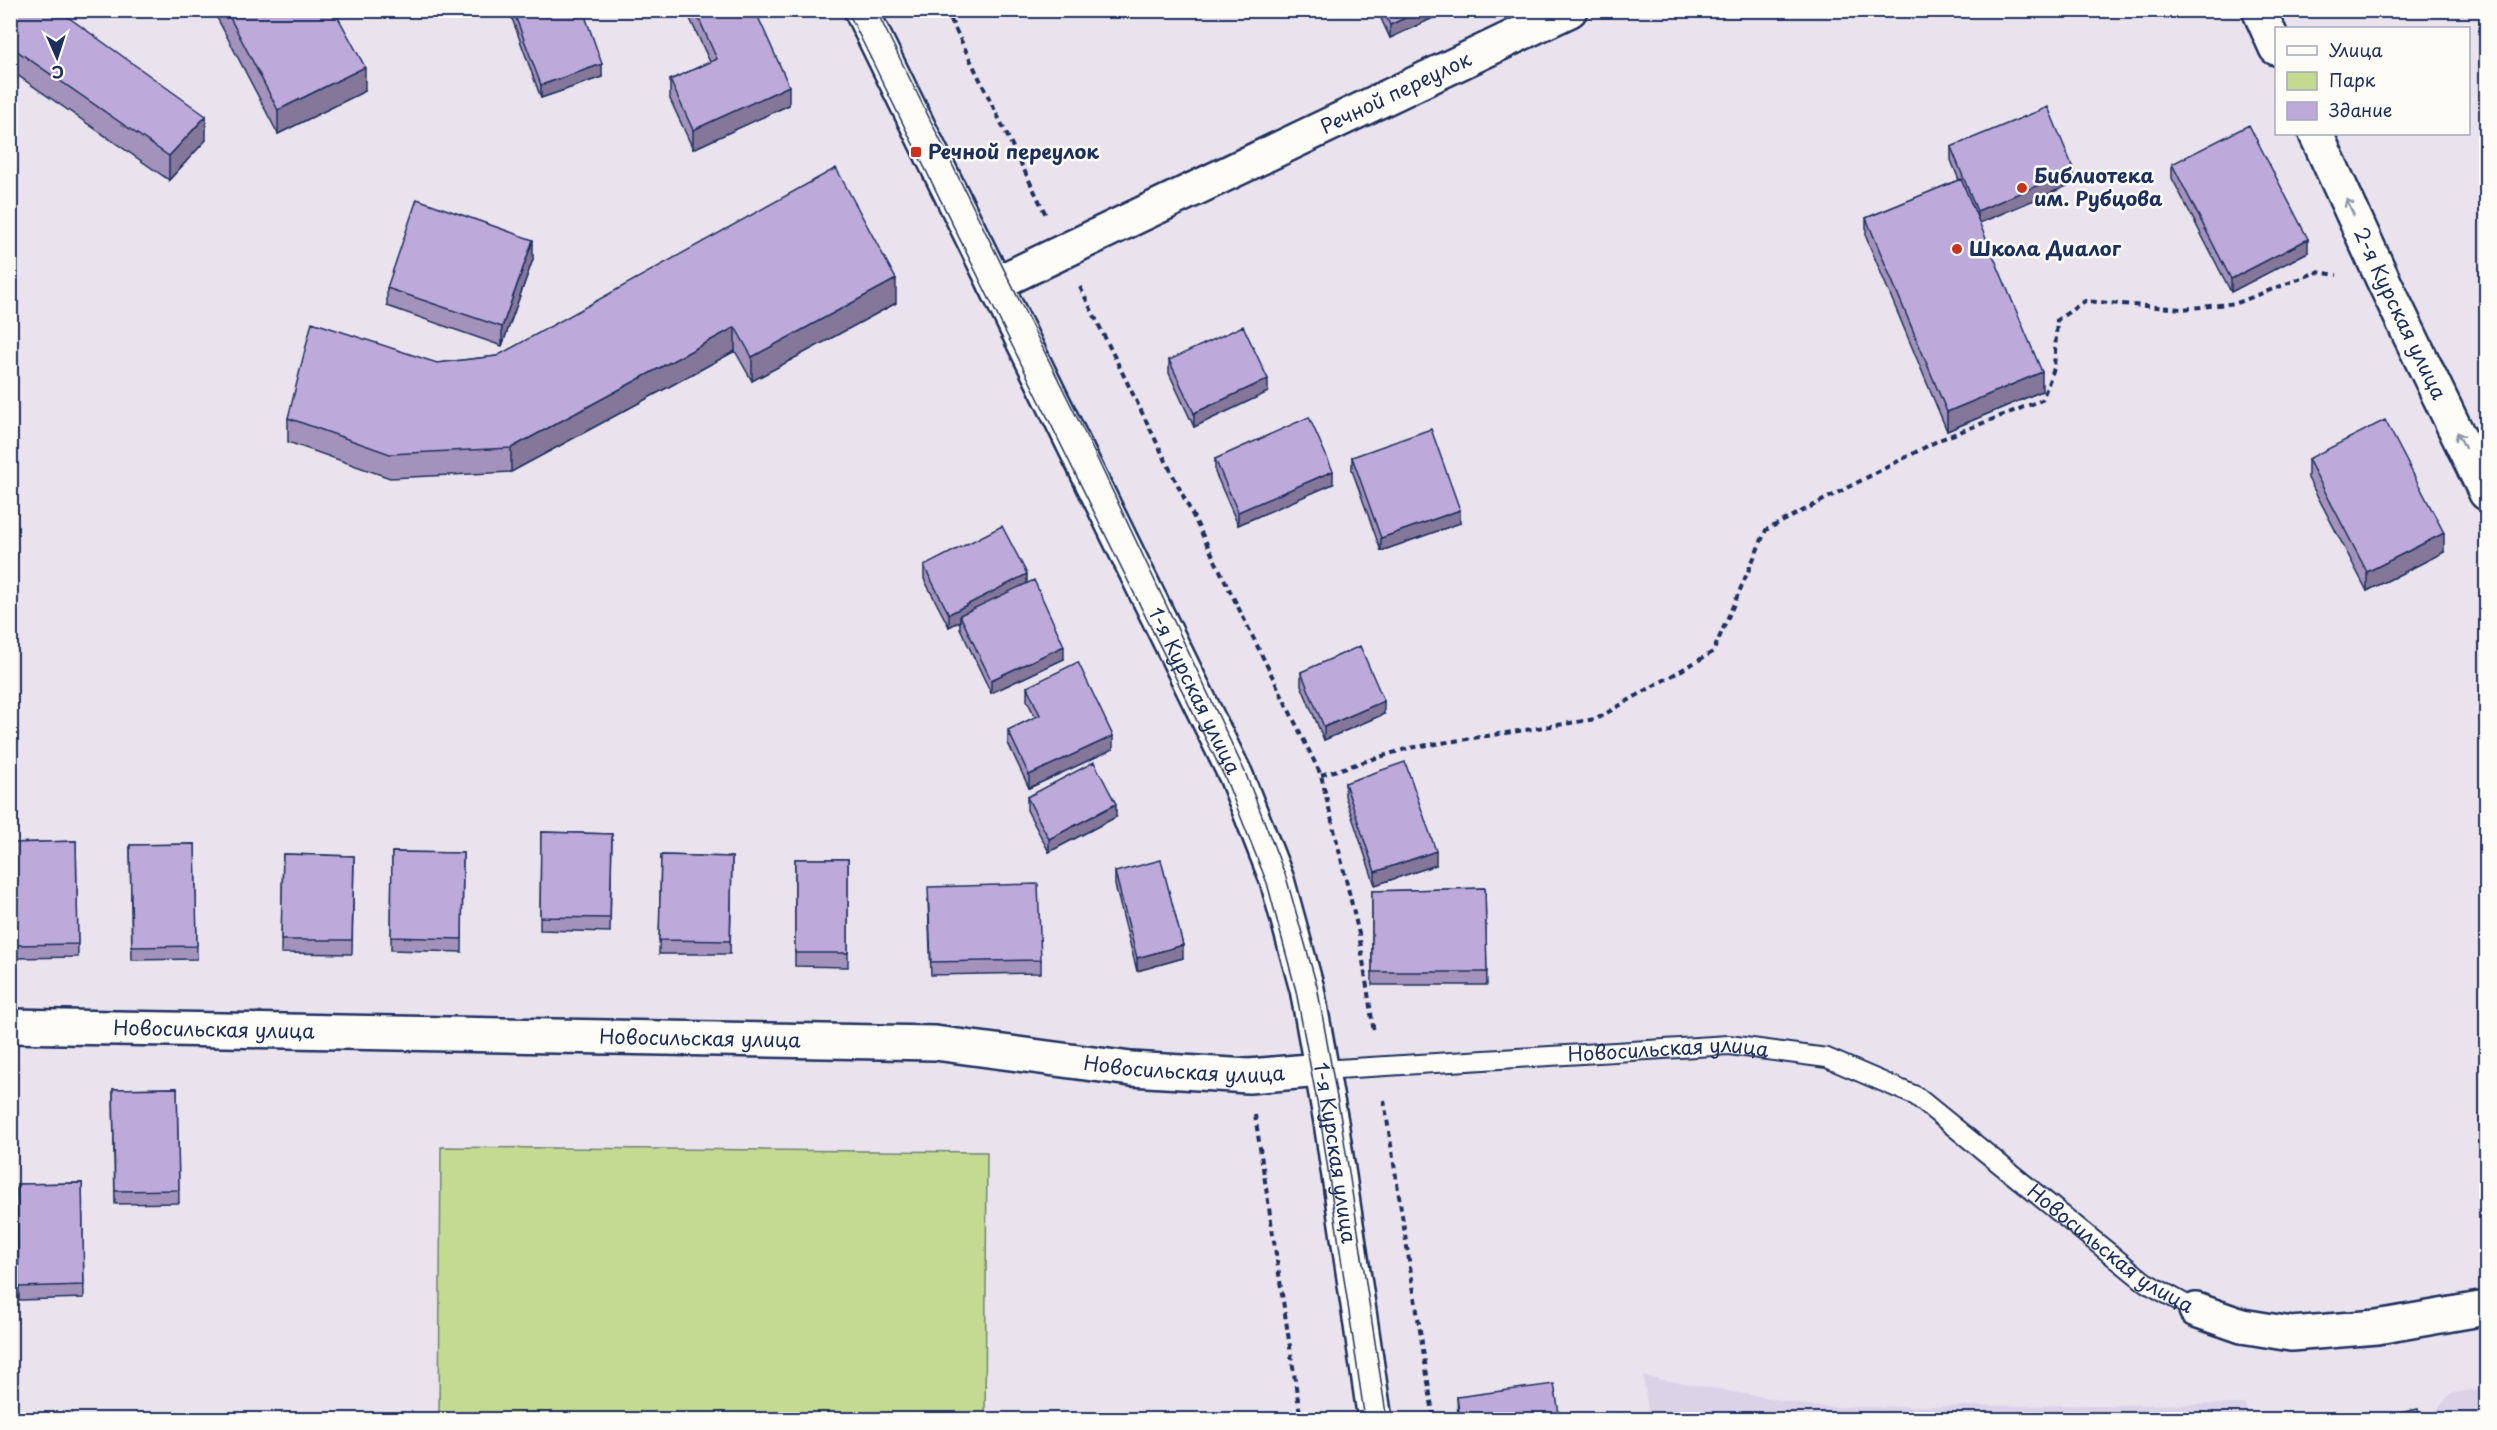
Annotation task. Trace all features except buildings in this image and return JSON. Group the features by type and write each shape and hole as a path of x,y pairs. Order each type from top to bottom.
{"street":[{"name":"1-я Курская улица","path":"861,10 1236,776 1277,880 1306,988 1321,1070 1375,1419"},
{"name":"Речной переулок","path":"995,284 1570,10"},
{"path":"2259,10 2275,44"},
{"name":"2-я Курская улица","path":"2316,135 2385,284 2487,493"},
{"name":"Новосильская улица","path":"10,1026 934,1042 1131,1069 1249,1076 1321,1070"},
{"name":"Новосильская улица","path":"2196,1310 2242,1326 2291,1334 2377,1327 2487,1308"}],"lane":[{"name":"Новосильская улица","path":"1321,1070 1729,1045 1827,1058 1916,1096 2145,1282 2196,1310"}],"path":[{"path":"946,10 1098,327 1321,775 1359,934 1434,1419"},
{"path":"1321,775 1409,748 1596,719 1713,652 1766,530 1938,440 2042,400 2054,368 2057,320 2085,301 2182,309 2237,303 2317,272 2385,284"},
{"path":"1249,1076 1301,1419"}],"shaded area":[{"path":"1643,1376 1819,1407 2245,1404 2248,1419 1649,1419"},
{"path":"2486,1388 2486,1419 2429,1419 2451,1393"}],"green space":[{"path":"441,1147 987,1152 985,1419 439,1416"}],"tram line":[{"path":"847,10 1226,780 1267,883 1296,991 1321,1123 1365,1420"},
{"path":"876,10 1096,456 1245,772 1286,877 1317,986 1341,1120 1387,1420"}],"place":[{"name":"Речной переулок","path":"916,152"},
{"name":"Библиотека им. Рубцова","path":"2022,188"},
{"name":"Школа Диалог","path":"1957,249"}]}
